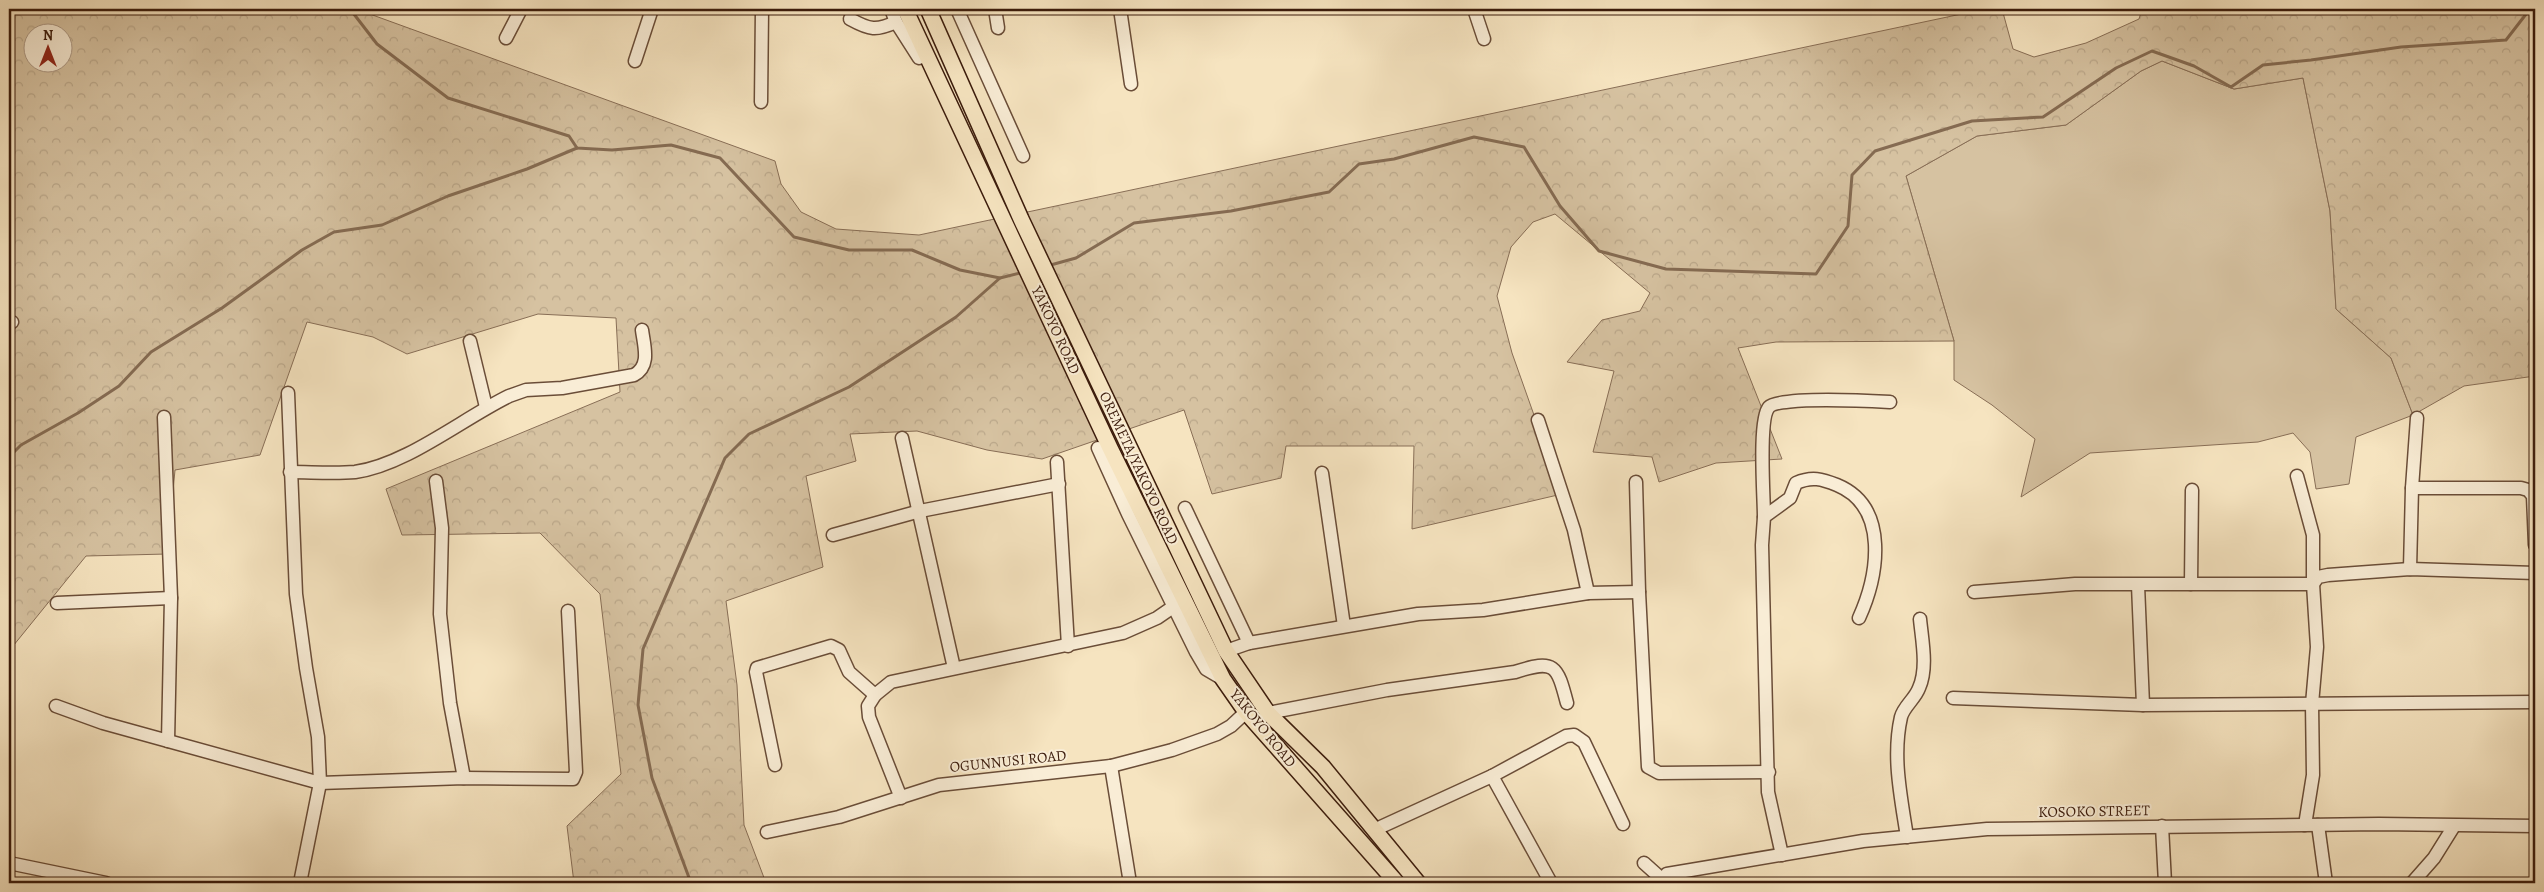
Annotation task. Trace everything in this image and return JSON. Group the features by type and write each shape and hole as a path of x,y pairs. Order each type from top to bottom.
{"main road":[{"name":"YAKOYO ROAD","path":"905,9 1160,550 1224,679 1246,712 1397,883"},
{"name":"OREMETA/YAKOYO ROAD","path":"928,9 1021,220 1226,651 1268,713 1323,767 1418,883"}],"street":[{"path":"506,38 521,9"},
{"path":"635,61 652,9"},
{"path":"761,102 762,9"},
{"path":"891,9 896,22 919,58"},
{"path":"957,9 1022,156"},
{"path":"995,9 998,28"},
{"path":"1120,9 1131,84"},
{"path":"1474,9 1484,39"},
{"path":"850,19 867,28 881,29 896,22"},
{"path":"290,472 354,472 369,469 396,460 486,407 526,390 562,388 634,375 642,371 645,364 642,330"},
{"path":"470,342 486,407"},
{"path":"288,393 296,594 318,737 320,783 300,883"},
{"path":"1782,855 1768,798 1762,545 1764,517 1763,424 1768,408 1774,404 1845,400 1890,402"},
{"path":"164,417 172,598 168,741"},
{"path":"2410,569 2412,488 2417,418"},
{"path":"1538,420 1574,530 1588,593"},
{"path":"902,438 954,668"},
{"path":"1098,448 1173,607 1206,668 1224,679"},
{"path":"1057,462 1068,646"},
{"path":"1322,472 1344,626"},
{"path":"2297,476 2313,535 2313,584 2317,648 2312,704 2313,775 2305,825"},
{"path":"1764,517 1790,498 1796,483 1806,479 1819,478 1842,487 1860,499 1872,518 1875,533 1873,581 1869,596 1859,618"},
{"path":"436,481 442,528 440,614 450,703 464,778"},
{"path":"1636,482 1639,592 1648,767 1659,773 1768,772"},
{"path":"833,534 920,511 1059,484"},
{"path":"2412,488 2528,490 2533,496 2535,545"},
{"path":"2191,584 2192,490"},
{"path":"1185,508 1249,643"},
{"path":"2313,584 2318,577 2410,569 2535,573"},
{"path":"1974,592 2075,584 2313,584"},
{"path":"2138,584 2142,705"},
{"path":"1226,651 1249,643 1418,614 1483,610 1588,593 1639,592"},
{"path":"57,603 172,598"},
{"path":"900,798 869,717 868,706 875,695 892,682 1123,633 1157,618 1173,607"},
{"path":"56,706 79,716 320,783 464,778 574,779 576,772 568,611"},
{"path":"1907,837 1898,778 1897,742 1902,715 1919,690 1924,675 1920,619"},
{"path":"775,765 756,672 758,668 832,646 839,650 849,672 875,695"},
{"path":"1268,713 1387,690 1515,672 1533,666 1545,665 1553,668 1560,675 1567,703"},
{"path":"1953,698 2142,705 2535,702"},
{"name":"OGUNNUSI ROAD","path":"767,832 838,817 940,785 1111,766 1172,750 1217,734 1231,726 1246,712"},
{"path":"1374,830 1492,776 1566,736 1574,735 1580,737 1584,742 1624,824"},
{"path":"1111,766 1130,883"},
{"path":"1492,776 1551,883"},
{"name":"KOSOKO STREET","path":"1664,882 1667,874 1782,855 1907,837 1987,829 2305,825 2535,826"},
{"path":"2318,825 2326,883"},
{"path":"2162,826 2165,883"},
{"path":"2412,883 2434,858 2454,826"},
{"path":"9,863 103,883"},
{"path":"1644,863 1664,882"}],"green space":[{"path":"9,9 356,9 775,161 781,184 801,212 836,229 919,235 1985,9 2002,9 2013,49 2034,57 2086,43 2139,19 2142,9 2535,9 2535,376 2464,386 2413,415 2391,358 2336,309 2330,211 2303,78 2234,89 2162,61 2141,71 2066,125 1977,136 1906,176 1954,341 1776,342 1738,348 1782,459 1716,463 1659,482 1652,457 1593,452 1614,371 1567,362 1602,320 1640,311 1650,293 1555,214 1533,222 1511,247 1497,296 1512,353 1562,494 1412,529 1414,446 1286,446 1281,478 1212,494 1184,410 1042,459 987,450 917,431 850,434 856,461 806,476 823,567 726,601 737,685 744,825 766,883 574,883 567,826 621,774 600,594 540,533 402,535 386,489 620,392 616,318 538,314 407,354 373,337 307,322 260,455 175,470 167,554 86,556 9,651"},
{"path":"2162,61 2234,89 2303,78 2330,211 2336,309 2391,358 2413,415 2356,437 2349,484 2316,489 2310,452 2293,433 2258,442 2090,453 2021,497 2035,439 1992,405 1954,380 1954,341 1906,176 1977,136 2066,125 2141,71"}],"waterway":[{"path":"350,9 377,44 448,98 569,136 577,148 612,150 671,145 720,158 794,237 849,250 912,250 960,270 1000,278 1024,272"},
{"path":"1047,266 1076,258 1134,223 1231,211 1329,192 1359,164 1394,159 1474,137 1524,147 1560,206 1599,251 1666,269 1816,274 1848,226 1852,175 1875,151 1972,121 2043,117 2116,68 2152,51 2194,66 2231,87 2263,65 2401,47 2506,40 2530,9"},
{"path":"9,457 21,445 78,413 119,386 151,352 222,308 302,250 334,232 382,225 448,196 527,169 577,148"},
{"path":"691,883 652,778 638,705 643,649 725,458 749,434 849,387 956,317 1000,278"}]}
